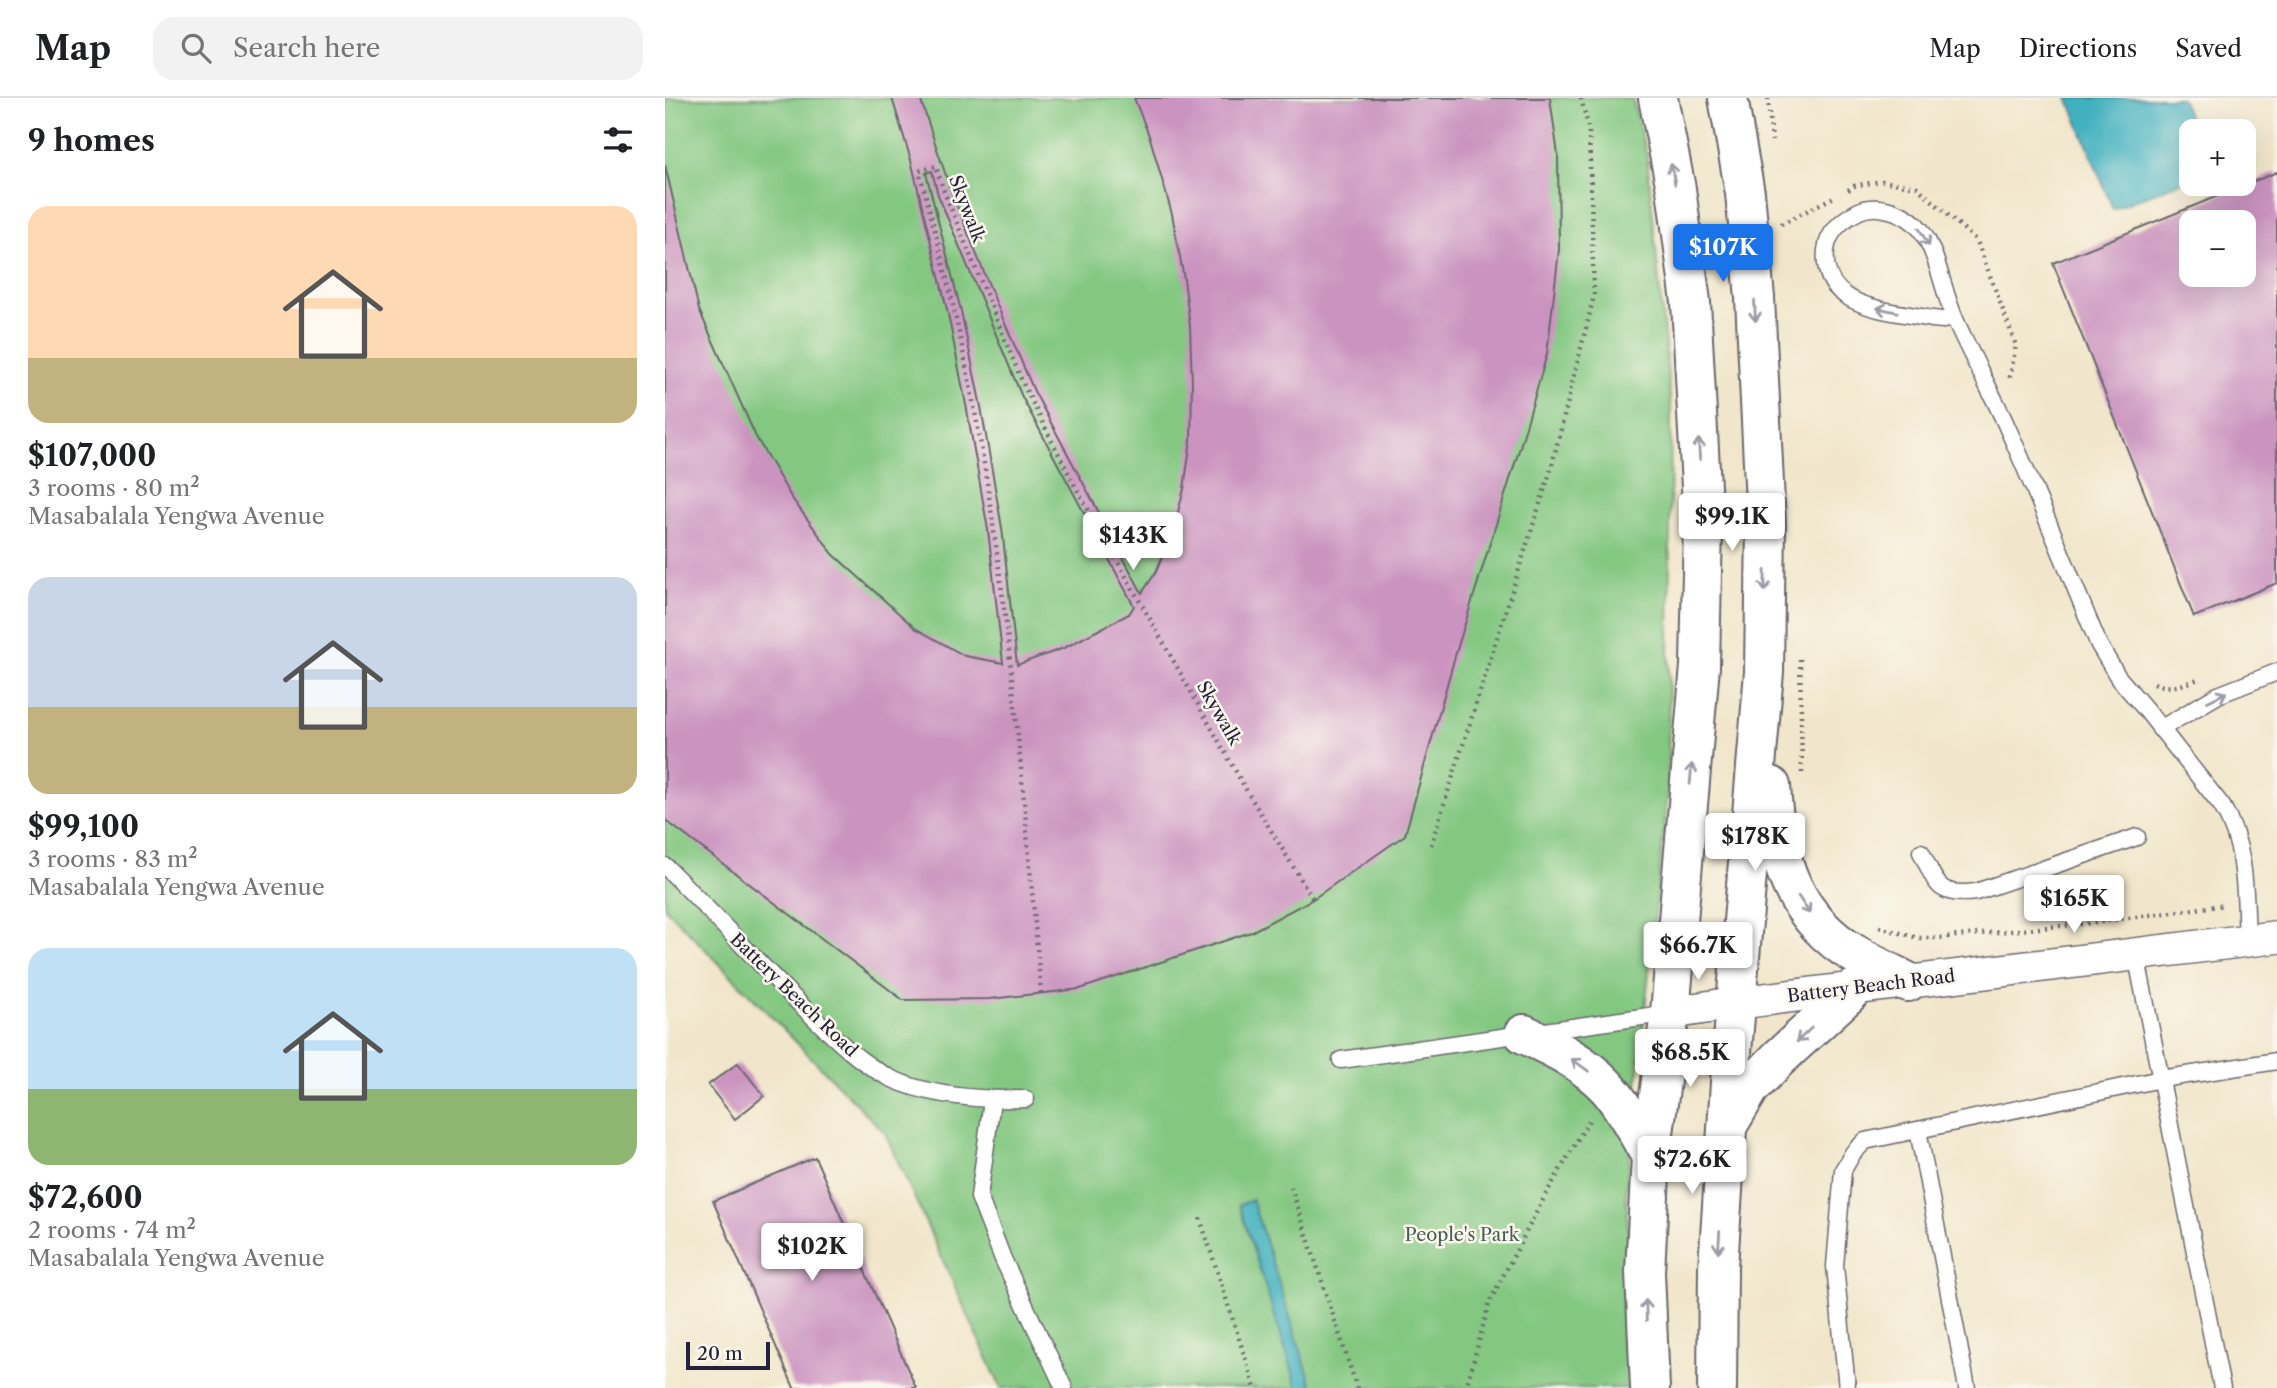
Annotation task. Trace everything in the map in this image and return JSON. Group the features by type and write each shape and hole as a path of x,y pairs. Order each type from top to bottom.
{"main road":[{"path":"1650,1388 1645,1272 1651,1156 1670,1013 1700,666 1703,524 1691,302 1676,189 1658,98"},
{"path":"1728,98 1745,193 1755,298 1766,524 1764,672 1773,827 1786,873 1801,903 1820,926 1844,947 1908,982"},
{"path":"1717,1388 1717,1267 1735,1003 1764,672"},
{"path":"1727,1127 1750,1088 1854,989"},
{"path":"1524,1034 1561,1052 1608,1088 1651,1156"}],"street":[{"name":"Battery Beach Road","path":"1670,1013 2262,939"}],"lane":[{"path":"1954,317 1932,319 1856,304 1841,293 1831,280 1825,262 1827,244 1835,228 1863,209 1878,208 1907,217 1920,229 1928,243 1954,317 2007,427 2099,645 2118,677 2232,823 2243,860 2245,902 2262,939"},
{"path":"2160,729 2218,695 2277,672"},
{"path":"1921,852 1937,883 1946,891 1956,894 1976,892 2137,837"},
{"name":"Battery Beach Road","path":"665,866 779,983 858,1059 891,1079 937,1093 992,1100 1026,1099"},
{"path":"2136,954 2222,1388"},
{"name":"Battery Beach Road","path":"1341,1060 1670,1013"},
{"path":"1847,1388 1835,1266 1843,1170 1853,1153 1865,1141 2161,1079 2277,1061"},
{"path":"992,1100 979,1196 1003,1259 1064,1388"},
{"path":"1918,1130 1967,1388"}],"path":[{"path":"1431,845 1551,469 1594,296 1589,130 1581,98"},
{"path":"1768,98 1773,148"},
{"name":"Skywalk","path":"1041,993 1020,759 993,522 951,303 919,171 936,166 1024,386 1071,477 1209,724 1313,899"},
{"path":"1780,211 1781,224"},
{"path":"1800,657 1802,780"},
{"path":"1871,924 1918,938 1937,938 2091,923 2245,902"},
{"path":"1466,1388 1490,1301 1546,1194 1608,1088"},
{"path":"1291,1187 1357,1388"},
{"path":"1200,1218 1255,1388"}],"green space":[{"name":"People's Park","path":"665,98 1632,98 1647,156 1671,407 1668,791 1626,1189 1634,1388 1001,1388 885,1133 665,908"}],"water":[{"path":"2068,98 2181,98 2190,119 2179,119 2179,183 2113,209"},
{"path":"1252,1200 1313,1388 1298,1388 1239,1205"}],"building":[{"path":"892,98 920,98 951,191 1034,391 1142,593 1156,572 1173,531 1184,489 1191,440 1192,384 1190,326 1172,214 1150,138 1134,98 1550,98 1558,155 1559,250 1547,354 1455,656 1405,835 1313,899 1251,932 1080,989 990,999 903,1000 665,820 665,165 699,310 756,437 791,497 833,554 915,628 965,656 1003,663 988,530 967,410 948,314 911,160","holes":["932,171 938,195 1022,397 1134,606 1129,614 1064,648 1017,665 1002,528 981,407 961,311 926,173"]},
{"path":"2277,172 2277,583 2194,617 2053,263 2179,212 2179,287 2256,287 2256,210 2183,210 2218,196 2256,196 2256,181"},
{"path":"738,1063 764,1096 735,1119 708,1085"},
{"path":"815,1157 916,1388 794,1388 713,1201"}]}
